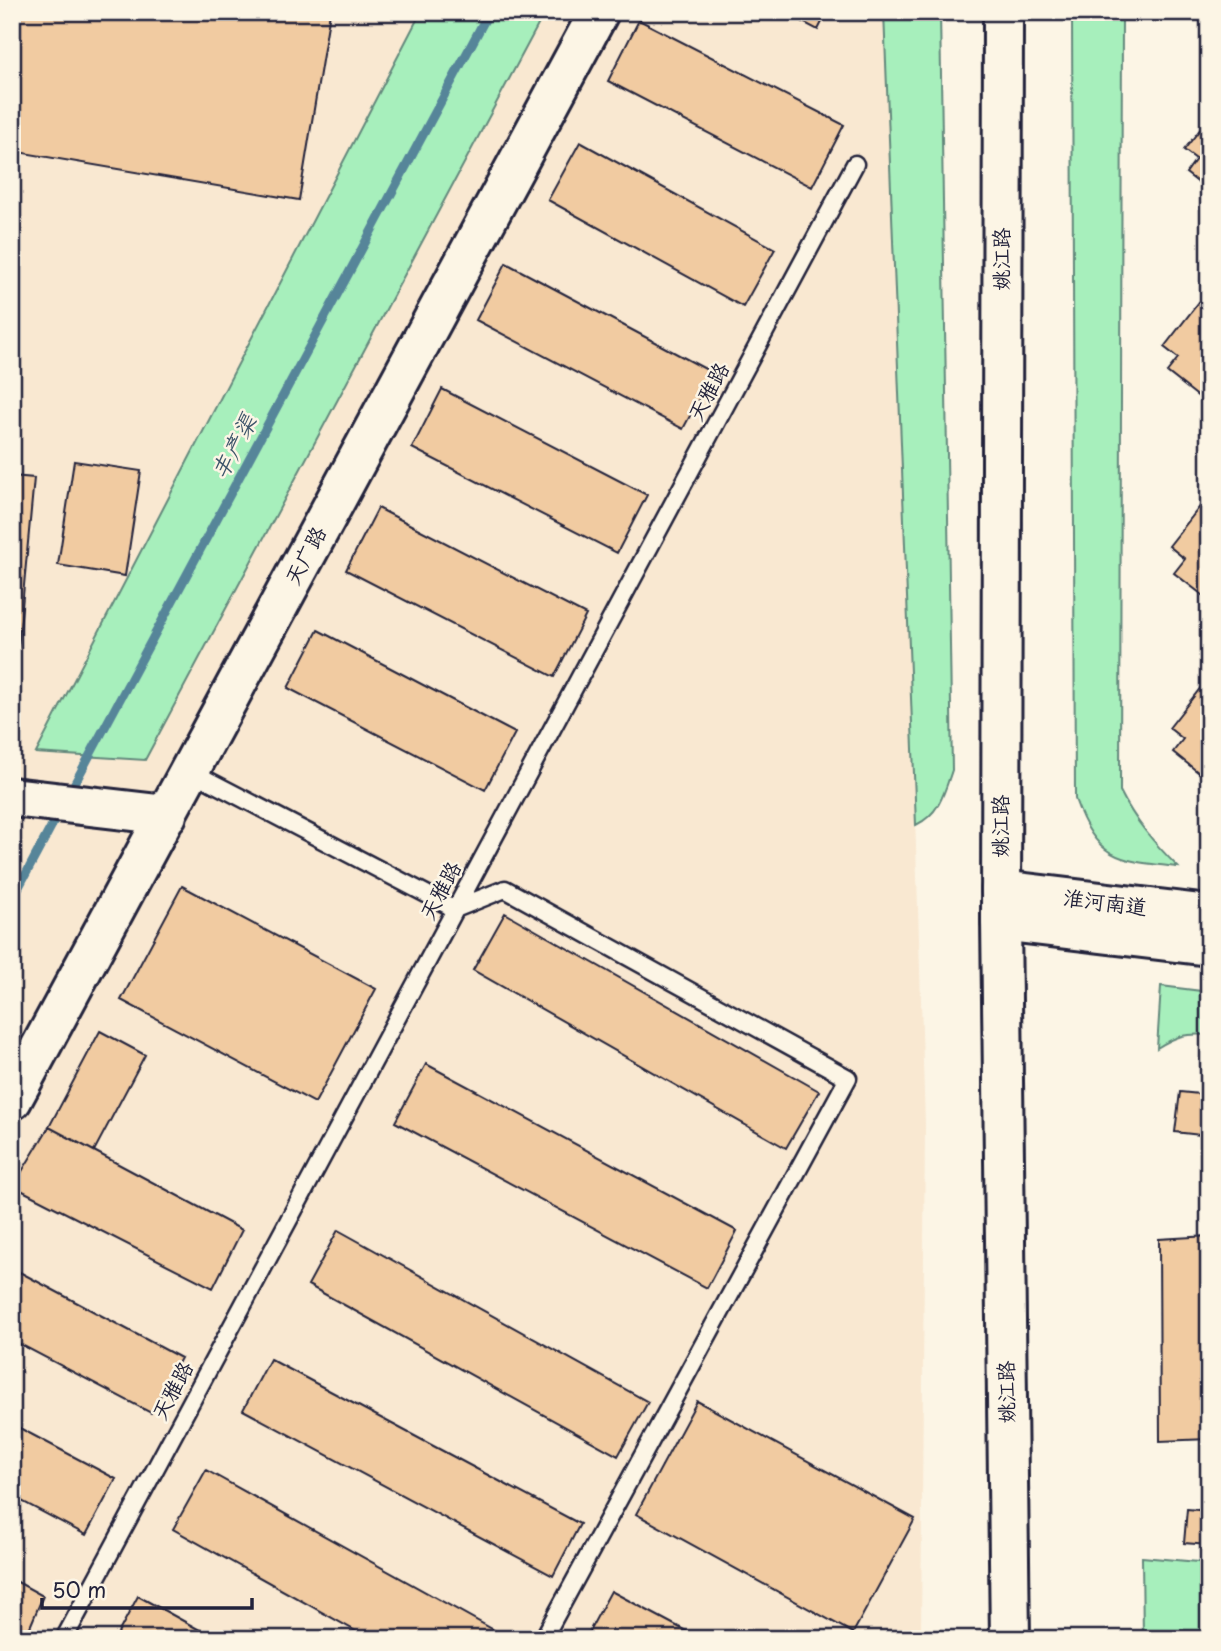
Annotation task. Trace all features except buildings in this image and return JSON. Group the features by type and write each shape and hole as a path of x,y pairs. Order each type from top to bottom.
{"street":[{"name":"天广路","path":"12,1100 599,12"},
{"name":"姚江路","path":"1003,12 1001,906 1010,1639"},
{"path":"12,797 167,815"},
{"name":"淮河南道","path":"1001,906 1209,915"},
{"name":"淮河南道","path":"1001,906 1209,946"}],"lane":[{"name":"天雅路","path":"64,1639 855,164"},
{"path":"190,772 456,909 505,889 848,1078 543,1639"}],"shaded area":[{"path":"12,12 885,12 896,228 925,1124 921,1639 12,1639"}],"green space":[{"path":"421,12 545,12 145,760 36,753"},
{"path":"884,12 940,12 952,770 935,809 916,825"},
{"path":"1072,12 1122,12 1120,791 1146,831 1178,867 1140,862 1112,854 1092,835 1075,799"},
{"path":"1161,986 1209,992 1209,1035 1181,1036 1157,1048"},
{"path":"1142,1557 1209,1563 1209,1639 1143,1639"}],"waterway":[{"name":"丰产渠","path":"69,794 489,12"},
{"name":"丰产渠","path":"12,900 59,812"}]}
